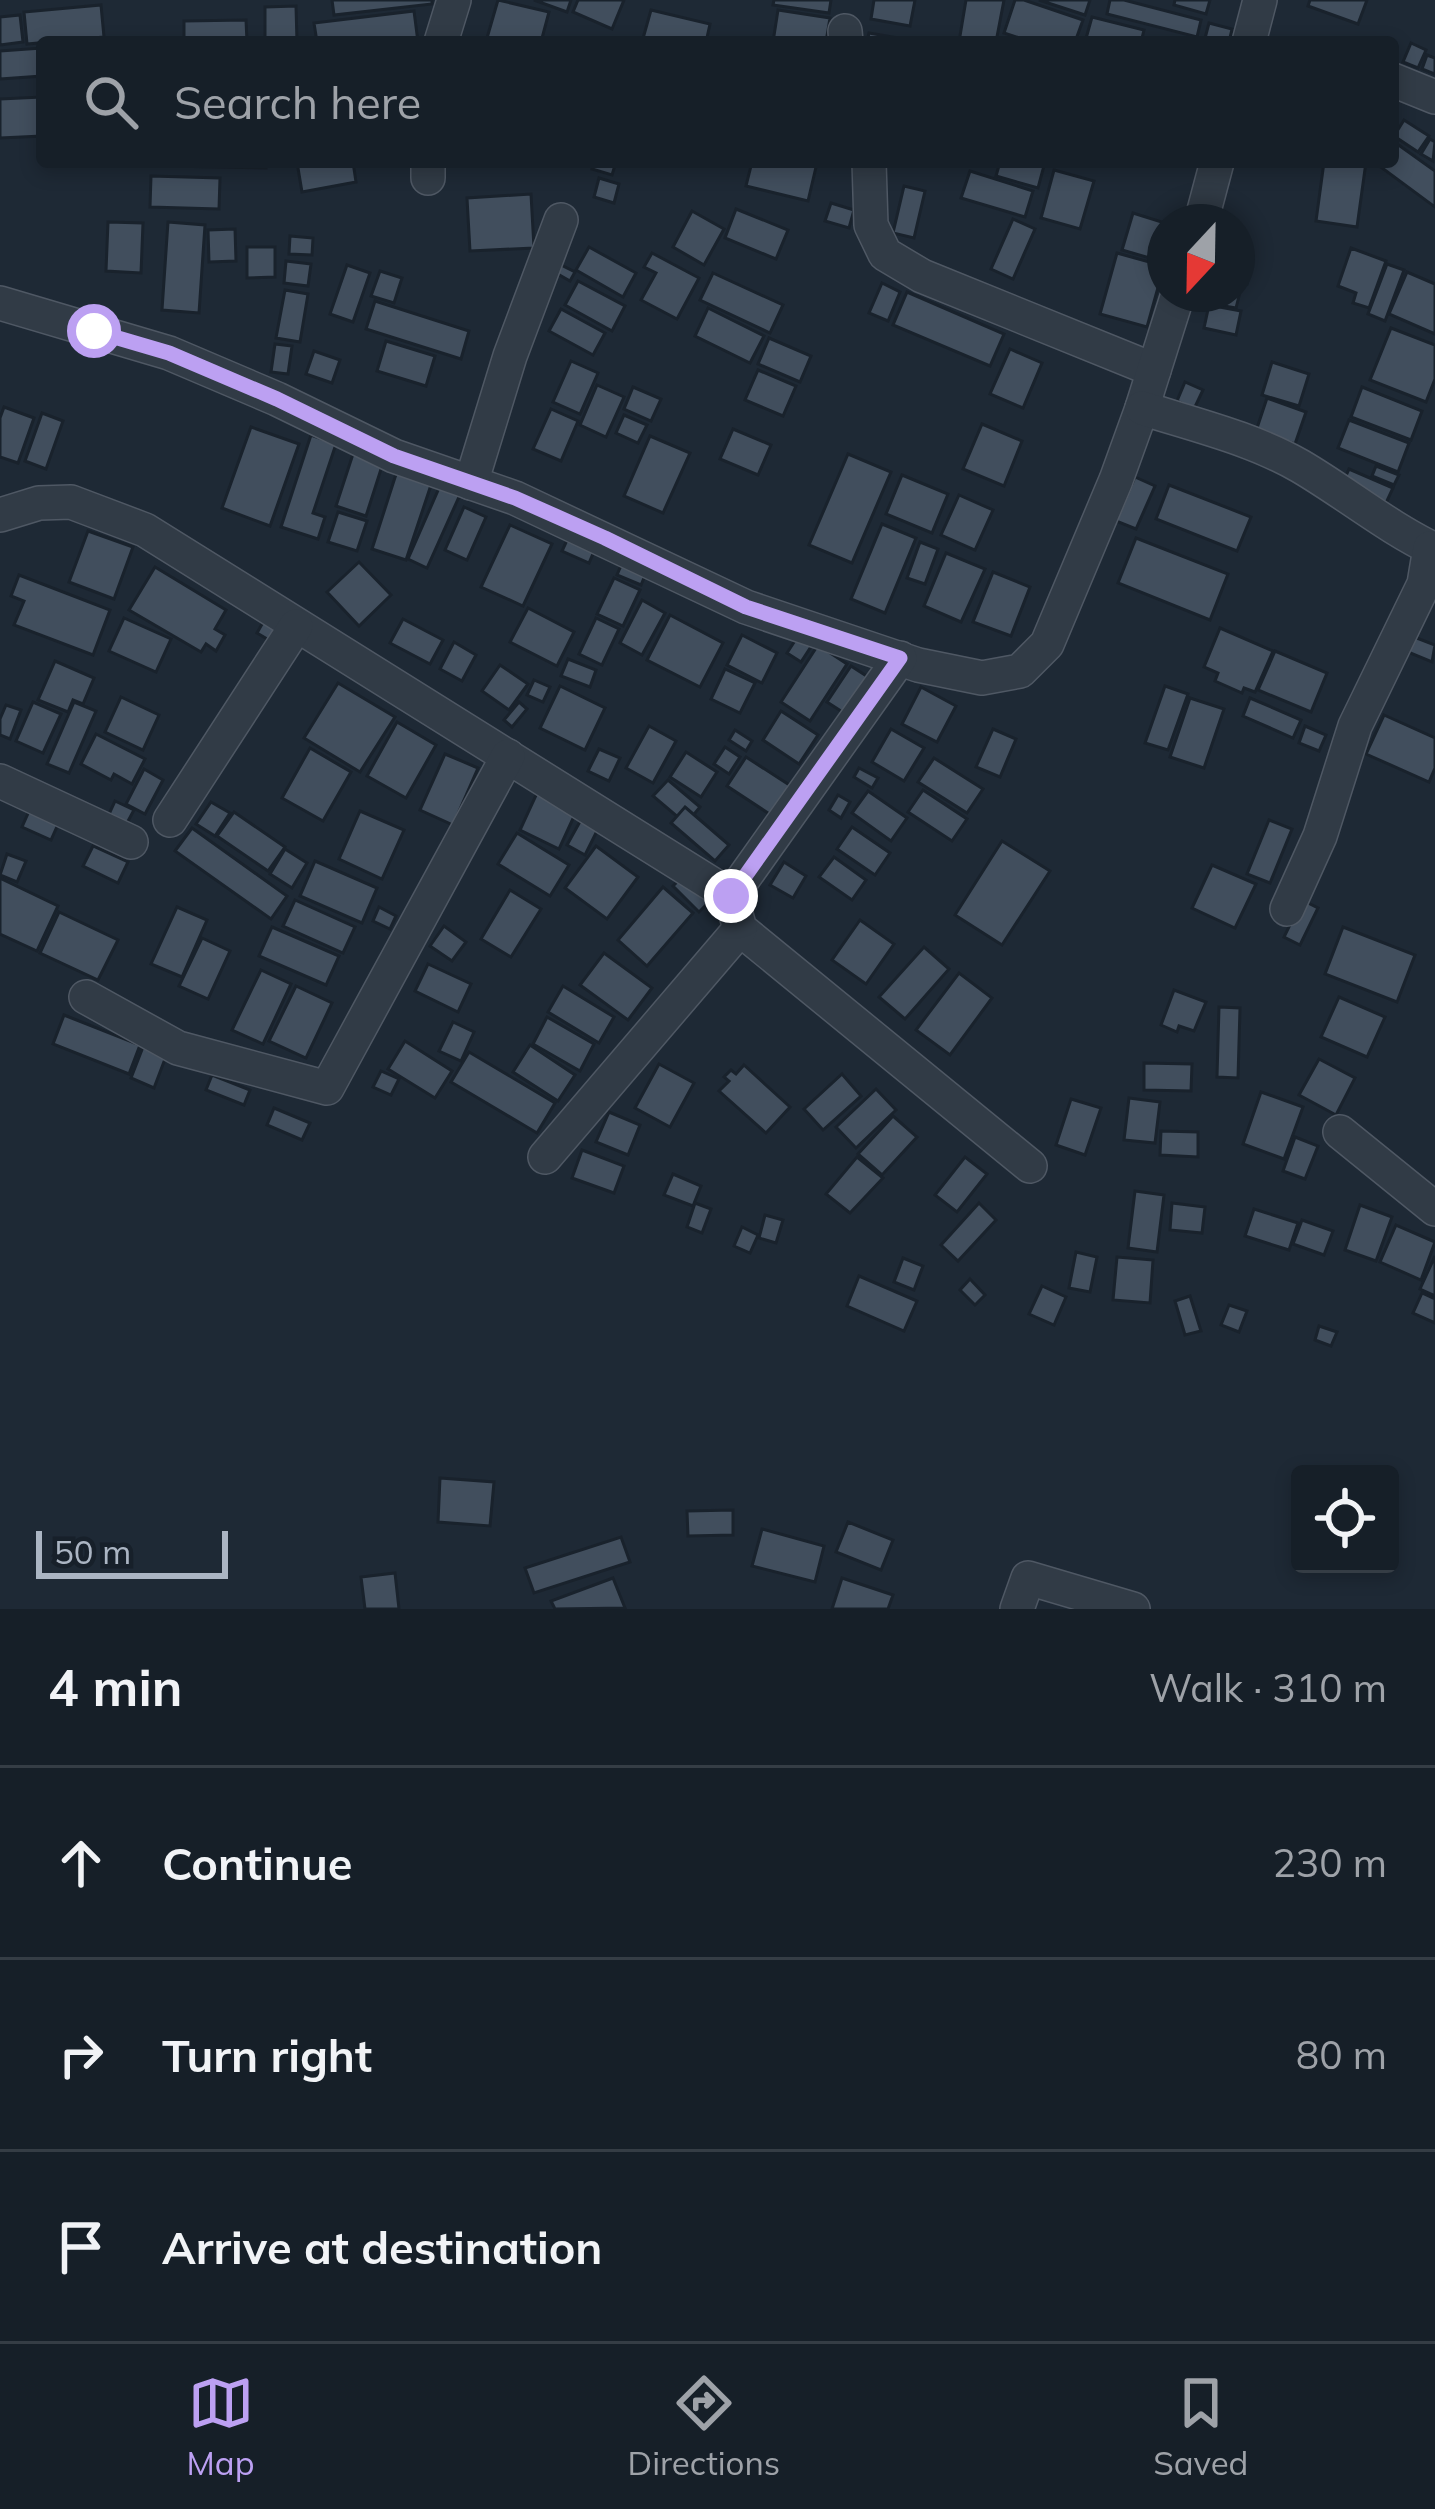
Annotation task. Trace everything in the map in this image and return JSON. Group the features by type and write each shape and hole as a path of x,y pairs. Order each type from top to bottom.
{"street":[{"path":"443,36 454,0"},
{"path":"1399,82 1435,97"},
{"path":"869,168 871,225 885,254 922,276 1154,370"},
{"path":"1206,204 1215,168"},
{"path":"471,484 510,356 562,220"},
{"path":"0,303 169,353 394,456 515,498 746,607 900,658 982,678 1020,671 1047,644 1116,479 1172,312"},
{"path":"1142,408 1256,443 1432,549 1424,584 1355,726 1320,836 1287,909"},
{"path":"0,515 39,503 71,502 145,530 731,896 740,929 1030,1166"},
{"path":"170,820 296,626"},
{"path":"731,896 900,658"},
{"path":"86,997 178,1048 327,1088 508,756"},
{"path":"0,781 131,842"},
{"path":"545,1156 740,929"},
{"path":"1340,1132 1435,1209"},
{"path":"1017,1609 1028,1578 1133,1609"}],"building":[{"path":"332,0 432,0 432,4 334,15"},
{"path":"498,0 549,12 543,36 488,36"},
{"path":"534,0 571,0 567,12"},
{"path":"578,0 624,0 612,29 573,12"},
{"path":"774,0 831,0 829,13 773,5"},
{"path":"874,0 915,0 910,26 871,19"},
{"path":"966,0 1004,0 997,36 960,36"},
{"path":"1015,0 1083,20 1077,36 1004,33"},
{"path":"1039,0 1090,0 1085,15"},
{"path":"1110,0 1124,0 1201,20 1197,36 1193,36 1107,14"},
{"path":"1175,0 1210,0 1206,14 1174,5"},
{"path":"1310,0 1367,0 1358,24 1308,6"},
{"path":"101,5 104,36 36,36 36,43 27,44 24,12"},
{"path":"296,6 297,36 265,36 265,7"},
{"path":"651,10 710,24 707,36 644,36"},
{"path":"778,10 830,18 827,36 774,36"},
{"path":"414,11 417,36 316,36 314,23"},
{"path":"20,15 23,42 0,45 0,17"},
{"path":"1092,17 1144,30 1142,36 1087,36"},
{"path":"246,20 247,36 184,36 184,21"},
{"path":"1209,23 1232,29 1230,36 1206,36"},
{"path":"1411,43 1426,50 1418,68 1403,62"},
{"path":"36,48 36,76 0,79 0,51"},
{"path":"1427,55 1435,58 1435,74 1422,69"},
{"path":"36,97 36,136 0,138 0,99"},
{"path":"1404,120 1429,136 1418,152 1399,139"},
{"path":"1430,139 1435,142 1433,161 1421,154"},
{"path":"1399,145 1435,171 1435,207 1382,168 1399,168"},
{"path":"298,168 354,168 356,182 302,192"},
{"path":"750,168 816,168 808,201 746,186"},
{"path":"998,168 1043,168 1038,188 996,176"},
{"path":"1323,168 1365,168 1357,227 1316,221"},
{"path":"1054,170 1094,181 1080,229 1041,218"},
{"path":"970,171 1033,191 1025,217 961,198"},
{"path":"151,176 220,178 219,209 150,207"},
{"path":"599,178 619,184 614,203 594,197"},
{"path":"904,186 925,191 914,238 893,233"},
{"path":"531,194 534,248 470,251 467,198"},
{"path":"831,203 854,210 849,228 825,221"},
{"path":"736,209 788,230 776,259 725,238"},
{"path":"692,211 724,229 704,265 673,247"},
{"path":"1133,213 1147,217 1147,257 1122,250"},
{"path":"1013,219 1035,229 1013,279 991,269"},
{"path":"108,222 143,223 141,273 106,271"},
{"path":"168,222 205,225 199,313 162,310"},
{"path":"235,229 236,261 209,262 208,230"},
{"path":"290,236 313,238 312,255 289,254"},
{"path":"247,247 275,247 275,277 247,278"},
{"path":"589,247 636,273 623,297 576,270"},
{"path":"1351,248 1386,261 1369,308 1353,303 1356,293 1338,286"},
{"path":"652,253 699,278 677,319 641,300 656,273 644,267"},
{"path":"1117,253 1147,261 1147,312 1151,312 1147,327 1100,314"},
{"path":"286,261 311,264 308,286 284,283"},
{"path":"1387,264 1404,270 1385,321 1368,314"},
{"path":"347,265 370,273 353,322 330,314"},
{"path":"561,265 575,272 570,281 556,273"},
{"path":"380,271 402,278 394,303 371,296"},
{"path":"1407,272 1435,284 1435,334 1389,314"},
{"path":"713,273 783,305 770,333 700,300"},
{"path":"578,281 625,306 612,331 565,305"},
{"path":"882,283 900,292 888,321 869,313"},
{"path":"285,290 308,294 300,342 276,338"},
{"path":"907,292 1004,334 990,366 893,325"},
{"path":"375,301 469,331 461,359 366,329"},
{"path":"708,308 764,336 750,363 695,336"},
{"path":"561,309 605,333 593,355 549,331"},
{"path":"1207,312 1241,312 1236,335 1204,328"},
{"path":"1391,328 1435,345 1435,379 1426,402 1370,380"},
{"path":"769,338 811,356 800,382 758,364"},
{"path":"386,341 435,356 426,386 377,371"},
{"path":"275,344 292,346 288,374 271,372"},
{"path":"1010,349 1042,363 1023,408 990,394"},
{"path":"314,351 340,360 332,383 306,374"},
{"path":"571,361 598,373 580,414 553,402"},
{"path":"1272,362 1309,374 1299,406 1262,395"},
{"path":"758,370 796,386 783,416 745,400"},
{"path":"1185,382 1203,390 1194,409 1177,401"},
{"path":"597,385 624,397 606,437 580,425"},
{"path":"633,387 661,399 651,421 624,409"},
{"path":"1362,387 1422,411 1411,440 1351,417"},
{"path":"1267,398 1306,412 1295,444 1256,431"},
{"path":"4,407 34,418 18,463 0,457"},
{"path":"551,409 578,421 561,461 533,449"},
{"path":"42,413 63,421 46,469 25,461"},
{"path":"624,415 647,425 638,443 616,433"},
{"path":"1349,420 1409,443 1398,472 1338,448"},
{"path":"982,424 1022,441 1004,486 963,469"},
{"path":"251,427 299,444 270,526 222,508"},
{"path":"733,429 771,445 758,475 720,459"},
{"path":"311,435 336,444 313,513 325,517 318,539 281,527"},
{"path":"650,436 690,453 663,513 624,496"},
{"path":"353,454 383,463 366,516 336,506"},
{"path":"848,454 891,472 852,563 809,545"},
{"path":"399,465 434,476 406,560 372,549"},
{"path":"1376,466 1399,475 1394,485 1372,476"},
{"path":"1349,469 1393,488 1386,503 1342,485"},
{"path":"902,475 948,494 932,533 886,514"},
{"path":"1135,477 1155,486 1136,529 1116,521"},
{"path":"443,479 463,488 427,568 408,559"},
{"path":"1169,485 1251,517 1237,551 1156,519"},
{"path":"959,495 993,510 975,550 941,535"},
{"path":"464,507 486,517 467,560 445,550"},
{"path":"338,512 367,521 357,551 328,542"},
{"path":"882,524 916,538 885,613 851,599"},
{"path":"510,525 552,544 523,606 481,587"},
{"path":"88,531 133,547 114,599 69,582"},
{"path":"568,538 595,549 589,563 562,551"},
{"path":"1136,538 1228,574 1210,620 1118,583"},
{"path":"920,542 938,549 925,584 907,578"},
{"path":"946,553 985,569 961,622 924,606"},
{"path":"625,556 649,566 641,585 617,575"},
{"path":"359,562 391,595 359,626 327,592"},
{"path":"155,567 226,610 215,629 225,635 216,651 206,644 201,652 129,610"},
{"path":"993,572 1030,587 1011,636 973,622"},
{"path":"19,575 110,610 93,655 14,625 24,601 11,596"},
{"path":"614,578 640,590 623,626 597,614"},
{"path":"642,600 665,613 642,655 620,643"},
{"path":"528,608 574,632 557,666 510,642"},
{"path":"670,615 723,643 700,687 647,660"},
{"path":"266,617 283,627 274,643 257,633"},
{"path":"124,618 171,639 156,672 109,651"},
{"path":"596,618 619,629 602,665 579,654"},
{"path":"403,619 443,640 430,664 390,643"},
{"path":"1220,628 1273,651 1255,692 1244,688 1242,693 1215,681 1218,673 1204,667"},
{"path":"800,633 814,642 801,662 787,653"},
{"path":"742,635 777,653 762,683 727,665"},
{"path":"1409,635 1435,645 1432,662 1403,650"},
{"path":"454,642 476,655 462,681 440,669"},
{"path":"818,645 847,664 810,721 781,702"},
{"path":"1275,651 1327,673 1311,712 1258,690"},
{"path":"568,659 596,670 590,687 561,676"},
{"path":"55,661 94,678 83,704 73,700 68,712 38,700"},
{"path":"500,665 528,684 509,710 482,691"},
{"path":"851,666 868,677 844,713 827,702"},
{"path":"725,669 755,683 740,713 711,699"},
{"path":"534,680 550,687 543,702 527,695"},
{"path":"338,683 395,717 360,772 304,738"},
{"path":"560,686 605,708 585,750 540,728"},
{"path":"1165,686 1188,694 1168,750 1145,743"},
{"path":"921,687 956,706 937,742 902,724"},
{"path":"121,697 159,715 143,750 105,732"},
{"path":"1190,698 1224,709 1204,768 1170,757"},
{"path":"1250,698 1301,720 1293,738 1243,716"},
{"path":"33,702 61,714 43,753 16,741"},
{"path":"74,702 96,711 69,773 47,764"},
{"path":"519,702 527,709 512,727 504,720"},
{"path":"6,705 21,710 10,739 0,735"},
{"path":"781,711 818,735 799,764 763,740"},
{"path":"1384,715 1435,738 1435,768 1429,782 1366,754"},
{"path":"397,722 436,745 406,798 367,776"},
{"path":"649,726 676,741 653,783 626,768"},
{"path":"1305,726 1326,735 1319,751 1299,743"},
{"path":"891,729 924,748 904,781 872,762"},
{"path":"993,729 1016,739 1000,777 976,767"},
{"path":"735,730 752,741 746,751 729,740"},
{"path":"96,734 145,759 132,784 114,774 111,780 81,764"},
{"path":"725,747 740,757 729,774 714,764"},
{"path":"310,748 351,772 323,821 282,798"},
{"path":"599,749 620,758 609,781 588,771"},
{"path":"686,752 717,772 701,797 670,777"},
{"path":"445,754 478,768 453,825 420,810"},
{"path":"746,757 794,788 774,817 727,786"},
{"path":"934,758 983,789 967,813 918,782"},
{"path":"859,768 878,778 872,788 854,777"},
{"path":"144,769 163,780 145,814 126,804"},
{"path":"668,780 700,807 686,824 653,796"},
{"path":"923,790 967,819 952,841 908,812"},
{"path":"868,791 907,818 891,841 852,813"},
{"path":"537,793 576,812 559,849 520,830"},
{"path":"838,795 850,802 841,818 829,810"},
{"path":"115,801 134,810 127,823 109,814"},
{"path":"211,802 230,813 215,836 196,824"},
{"path":"685,807 729,845 715,861 671,823"},
{"path":"30,809 59,822 51,840 22,827"},
{"path":"360,811 404,830 382,879 339,859"},
{"path":"234,812 285,847 268,871 217,836"},
{"path":"582,818 599,827 585,855 567,845"},
{"path":"1269,820 1292,829 1270,883 1247,874"},
{"path":"852,827 890,853 875,875 837,849"},
{"path":"192,828 287,896 271,919 175,851"},
{"path":"517,833 569,865 550,896 498,864"},
{"path":"1002,841 1050,871 1002,945 955,915"},
{"path":"93,846 128,862 118,883 83,866"},
{"path":"596,846 638,877 607,919 565,888"},
{"path":"285,849 307,863 292,888 270,874"},
{"path":"7,854 26,861 17,882 0,875"},
{"path":"834,857 866,880 852,900 819,877"},
{"path":"315,861 377,888 362,923 300,896"},
{"path":"784,862 806,876 793,898 770,885"},
{"path":"1212,865 1256,884 1235,928 1192,908"},
{"path":"686,873 712,899 699,912 673,886"},
{"path":"0,878 58,906 37,951 0,934"},
{"path":"663,887 693,913 647,966 618,940"},
{"path":"510,890 541,909 511,957 481,939"},
{"path":"295,900 355,927 343,953 283,926"},
{"path":"1302,900 1318,908 1300,945 1284,937"},
{"path":"177,907 207,920 182,977 151,964"},
{"path":"379,907 396,916 390,929 373,921"},
{"path":"59,912 118,940 98,980 40,953"},
{"path":"860,920 894,944 866,984 832,960"},
{"path":"444,926 466,942 452,961 430,946"},
{"path":"272,927 339,956 326,985 259,956"},
{"path":"1343,927 1415,955 1397,1002 1325,974"},
{"path":"202,938 230,951 208,999 179,986"},
{"path":"924,947 949,969 905,1019 879,997"},
{"path":"604,953 652,988 628,1020 580,985"},
{"path":"428,964 471,984 458,1012 415,991"},
{"path":"261,970 291,984 263,1044 232,1030"},
{"path":"959,973 992,998 950,1055 916,1030"},
{"path":"296,986 332,1003 306,1058 269,1041"},
{"path":"563,986 614,1017 599,1043 548,1012"},
{"path":"1174,990 1206,1002 1194,1031 1179,1026 1177,1032 1161,1025"},
{"path":"1339,997 1385,1017 1367,1057 1321,1037"},
{"path":"1219,1007 1240,1008 1238,1078 1217,1077"},
{"path":"64,1015 140,1045 129,1074 53,1044"},
{"path":"547,1017 594,1044 580,1071 533,1044"},
{"path":"453,1022 474,1032 461,1061 439,1051"},
{"path":"405,1041 452,1071 435,1098 388,1069"},
{"path":"530,1045 575,1075 558,1101 513,1072"},
{"path":"143,1047 165,1059 154,1088 131,1078"},
{"path":"469,1052 555,1103 537,1133 451,1082"},
{"path":"1319,1059 1355,1078 1336,1115 1299,1095"},
{"path":"1144,1063 1192,1064 1191,1091 1144,1090"},
{"path":"659,1064 694,1083 670,1127 635,1108"},
{"path":"744,1065 790,1107 766,1133 719,1091 729,1081 724,1077 731,1070 736,1074"},
{"path":"381,1071 399,1079 391,1095 373,1087"},
{"path":"842,1074 861,1096 823,1130 804,1109"},
{"path":"212,1075 250,1090 244,1105 206,1090"},
{"path":"876,1089 896,1110 856,1148 836,1127"},
{"path":"1261,1092 1303,1107 1284,1159 1243,1144"},
{"path":"1129,1098 1160,1102 1155,1143 1124,1140"},
{"path":"1071,1099 1101,1108 1085,1155 1056,1145"},
{"path":"274,1108 310,1123 302,1140 267,1125"},
{"path":"609,1112 640,1125 628,1155 596,1142"},
{"path":"893,1116 917,1137 882,1175 858,1154"},
{"path":"1161,1131 1198,1132 1198,1157 1160,1155"},
{"path":"1295,1137 1318,1146 1305,1179 1283,1171"},
{"path":"582,1150 624,1166 614,1193 572,1178"},
{"path":"857,1157 883,1178 850,1213 826,1194"},
{"path":"965,1157 987,1174 957,1212 935,1195"},
{"path":"673,1174 701,1186 693,1206 664,1195"},
{"path":"1135,1191 1164,1195 1157,1252 1128,1248"},
{"path":"695,1203 711,1209 702,1233 687,1227"},
{"path":"979,1203 996,1220 958,1261 941,1245"},
{"path":"1172,1203 1205,1207 1202,1233 1170,1230"},
{"path":"1360,1205 1392,1217 1376,1261 1345,1250"},
{"path":"1254,1209 1298,1223 1289,1250 1245,1236"},
{"path":"765,1215 783,1220 776,1243 759,1238"},
{"path":"1302,1220 1333,1231 1324,1255 1293,1244"},
{"path":"1396,1225 1435,1242 1421,1280 1380,1262"},
{"path":"742,1227 758,1235 750,1253 734,1246"},
{"path":"1076,1252 1097,1257 1090,1292 1069,1288"},
{"path":"1435,1256 1435,1296 1420,1289"},
{"path":"1117,1257 1153,1260 1150,1303 1113,1300"},
{"path":"903,1258 923,1266 914,1290 894,1282"},
{"path":"859,1276 917,1301 904,1331 847,1306"},
{"path":"970,1279 985,1295 975,1305 960,1290"},
{"path":"1042,1286 1066,1297 1054,1325 1029,1314"},
{"path":"1422,1293 1435,1299 1435,1323 1413,1313"},
{"path":"1190,1296 1201,1331 1185,1335 1175,1301"},
{"path":"1229,1305 1247,1311 1239,1332 1221,1325"},
{"path":"1319,1326 1337,1332 1331,1346 1315,1340"},
{"path":"440,1478 494,1482 490,1526 438,1522"},
{"path":"733,1510 733,1535 688,1536 687,1511"},
{"path":"848,1522 893,1540 881,1570 836,1552"},
{"path":"762,1529 824,1546 815,1582 752,1566"},
{"path":"621,1537 630,1562 534,1593 525,1568"},
{"path":"395,1573 399,1609 365,1609 361,1577"},
{"path":"613,1578 625,1608 555,1609 551,1601"},
{"path":"842,1578 893,1595 888,1609 832,1609"}],"route":[{"path":"94,331 169,353 394,456 515,498 746,607 900,658 731,896"}]}
